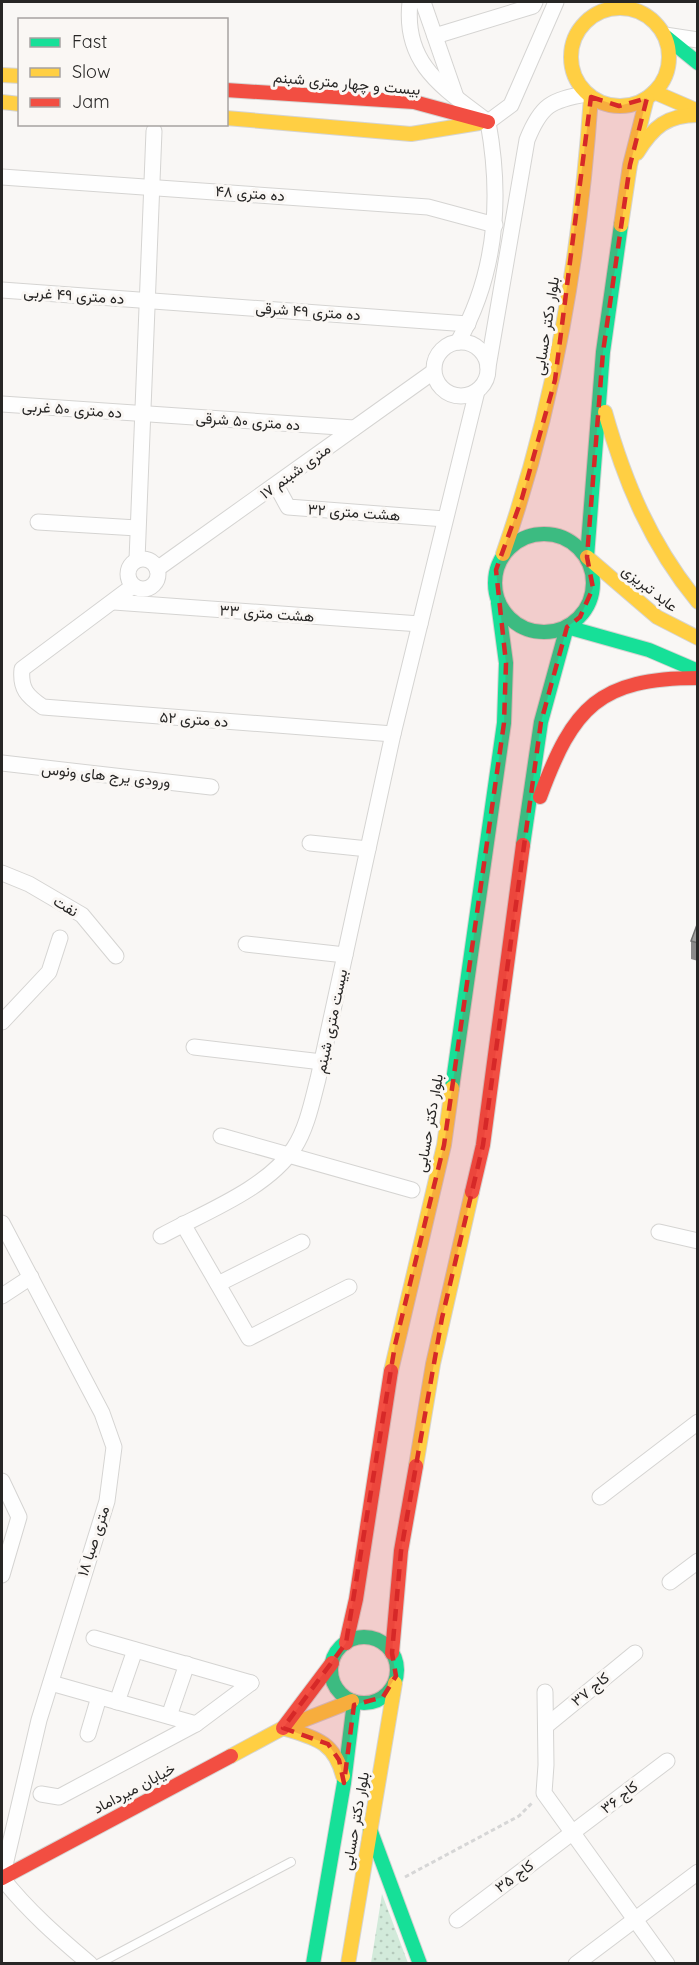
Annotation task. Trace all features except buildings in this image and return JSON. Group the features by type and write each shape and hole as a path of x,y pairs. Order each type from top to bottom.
{"main road":[{"path":"588,2 581,25 573,38 570,60 577,82 589,96 604,104 619,106 633,104 651,95 663,81 669,66 669,52 664,34 651,2"},
{"path":"581,25 593,15 607,9 622,7 638,11 651,18 664,34 698,63"},
{"path":"2,75 18,76"},
{"name":"بیست و چهار متری شبنم","path":"228,90 414,102 488,122"},
{"path":"651,95 698,113"},
{"path":"586,557 603,352 630,165 651,95"},
{"name":"بلوار دکتر حسابی","path":"503,554 522,498 555,380 574,252 589,96"},
{"path":"2,102 18,104"},
{"path":"630,165 646,137 662,120 678,114 698,113"},
{"path":"228,118 411,134 488,122"},
{"path":"601,395 619,462 638,513 672,571 698,602"},
{"path":"547,533 562,537 576,545 586,557 592,572 591,596 580,617 567,627 552,632 536,632 520,627 508,617 498,603 494,587 496,570 503,554 515,543 530,535 547,533"},
{"name":"عابد تبریزی","path":"586,557 657,617 698,638"},
{"name":"بلوار دکتر حسابی","path":"346,1643 356,1599 395,1345 444,1145 504,723 506,663 498,603"},
{"path":"567,627 649,650 698,671"},
{"path":"332,1663 331,1678 334,1684 341,1694 353,1702 364,1703 378,1700 387,1694 394,1683 396,1664 392,1653 400,1551 433,1364 483,1145 523,838 541,722 567,627"},
{"path":"523,838 552,761 564,739 591,705 630,682 667,678 698,678"},
{"path":"344,1783 339,1760 328,1744 283,1728 332,1663 337,1651 346,1643 358,1638 370,1638 382,1643 392,1653"},
{"name":"بلوار دکتر حسابی","path":"348,1964 394,1683"},
{"name":"بلوار دکتر حسابی","path":"313,1964 344,1783 353,1702"},
{"name":"خیابان میرداماد","path":"2,1878 283,1728 353,1702"},
{"path":"370,1829 420,1964"}],"street":[{"path":"410,2 410,27 418,58 434,79 488,122 495,159 495,225 487,272 468,324 458,342 440,351 433,372 436,381 449,394 468,396 477,392 486,381 527,140 535,120 546,106 558,100 589,96"},
{"path":"423,2 456,97"},
{"path":"435,36 533,6 535,2"},
{"path":"488,122 511,105 556,2"},
{"path":"664,34 698,40"},
{"path":"137,560 146,560 157,568 157,578 152,586 142,590 133,586 128,572 137,560 154,131"},
{"name":"ده متری ۴۸","path":"2,177 428,207 469,216 495,225"},
{"name":"ده متری ۴۹ غربی","path":"2,290 147,299"},
{"name":"ده متری ۴۹ شرقی","path":"147,299 468,324"},
{"path":"458,342 475,345 482,351 488,367"},
{"name":"۱۷ متری شبنم","path":"157,568 433,372"},
{"name":"بیست متری شبنم","path":"161,1236 249,1188 278,1169 306,1121 322,1062 393,734 477,392"},
{"name":"ده متری ۵۰ غربی","path":"2,404 142,414"},
{"name":"ده متری ۵۰ شرقی","path":"142,414 354,428"},
{"name":"هشت متری ۳۲","path":"276,485 288,507 446,519"},
{"path":"38,522 137,528"},
{"path":"114,602 133,586"},
{"name":"هشت متری ۳۳","path":"114,602 420,624"},
{"name":"ده متری ۵۲","path":"114,602 22,669 21,684 28,697 43,707 393,734"},
{"name":"ورودی یرج های ونوس","path":"2,763 211,787"},
{"path":"310,843 368,849"},
{"name":"نفت","path":"2,873 29,884 82,915 116,957"},
{"path":"2,1022 49,972 60,938"},
{"path":"246,944 345,956"},
{"path":"194,1047 322,1062"},
{"path":"221,1136 412,1190"},
{"name":"متری صبا ۱۸","path":"2,1222 102,1413 114,1447 107,1501 51,1683 17,1805 2,1878"},
{"path":"183,1224 249,1338 349,1287"},
{"path":"658,1232 698,1241"},
{"path":"218,1284 302,1242"},
{"path":"2,1296 31,1278"},
{"path":"600,1497 698,1422"},
{"path":"2,1481 19,1518 2,1575"},
{"path":"670,1582 698,1561"},
{"path":"41,1794 59,1797 196,1724 251,1683 94,1638"},
{"path":"117,1702 135,1650"},
{"name":"کاج ۳۷","path":"546,1726 635,1653"},
{"path":"169,1716 187,1664"},
{"path":"51,1683 196,1724"},
{"path":"545,1692 544,1793 667,1964"},
{"path":"88,1734 99,1697"},
{"name":"کاج ۳۶","path":"572,1834 667,1761"},
{"name":"کاج ۳۵","path":"457,1920 572,1834"},
{"path":"576,1964 698,1872"},
{"path":"2,1878 22,1903 49,1930 90,1964"}],"lane":[{"path":"98,1964 291,1862"}],"path":[{"path":"403,1878 519,1816 544,1793"}],"highlighted area":[{"path":"591,97 619,106 647,98 630,165 603,352 587,557 593,588 580,617 567,627 541,722 483,1145 442,1318 401,1551 392,1653 396,1676 383,1697 354,1705 344,1783 339,1760 328,1744 283,1728 346,1643 395,1345 444,1145 504,723 506,663 496,570 522,498 555,380"}],"green space":[{"path":"382,1894 408,1963 371,1963"}],"traffic: fast":[{"path":"666,37 698,63"},
{"path":"587,557 603,352 621,225"},
{"path":"544,534 563,537 579,548 590,564 593,583 590,602 579,618 563,629 544,632 525,629 509,618 498,602 495,583 498,564 509,548 525,537 544,534"},
{"path":"452,1088 504,723 506,663 498,603"},
{"path":"567,627 649,650 698,671"},
{"path":"523,845 541,722 567,627"},
{"path":"364,1637 377,1640 387,1647 394,1657 397,1670 394,1683 387,1693 377,1700 364,1703 351,1700 341,1693 334,1683 331,1670 334,1657 341,1647 351,1640 364,1637"},
{"path":"313,1964 344,1783 354,1702"},
{"path":"370,1829 420,1964"}],"traffic: slow":[{"path":"610,8 630,8 655,22 666,38 669,57 666,76 655,92 630,106 610,106 593,98 579,84 571,67 571,47 579,30 593,16 610,8"},
{"path":"2,75 18,76"},
{"path":"654,92 698,111"},
{"path":"503,554 537,442 562,328 580,214 591,97"},
{"path":"621,225 630,165 647,98"},
{"path":"2,102 18,104"},
{"path":"637,153 649,136 662,124 678,117 698,115"},
{"path":"228,118 411,134 479,123"},
{"path":"605,412 621,464 641,512 666,558 698,602"},
{"path":"587,557 657,617 698,638"},
{"path":"391,1371 444,1145 452,1088"},
{"path":"416,1466 433,1364 472,1192"},
{"path":"348,1964 395,1683"},
{"path":"231,1756 283,1728 352,1701"},
{"path":"283,1728 322,1743 334,1755 343,1776"}],"traffic: jam":[{"path":"228,90 414,102 488,122"},
{"path":"540,797 565,740 578,720 594,704 613,692 636,684 664,679 698,678"},
{"path":"472,1192 483,1145 523,845"},
{"path":"346,1643 356,1599 391,1371"},
{"path":"392,1653 401,1551 416,1466"},
{"path":"283,1728 332,1663"},
{"path":"2,1878 231,1756"}]}
